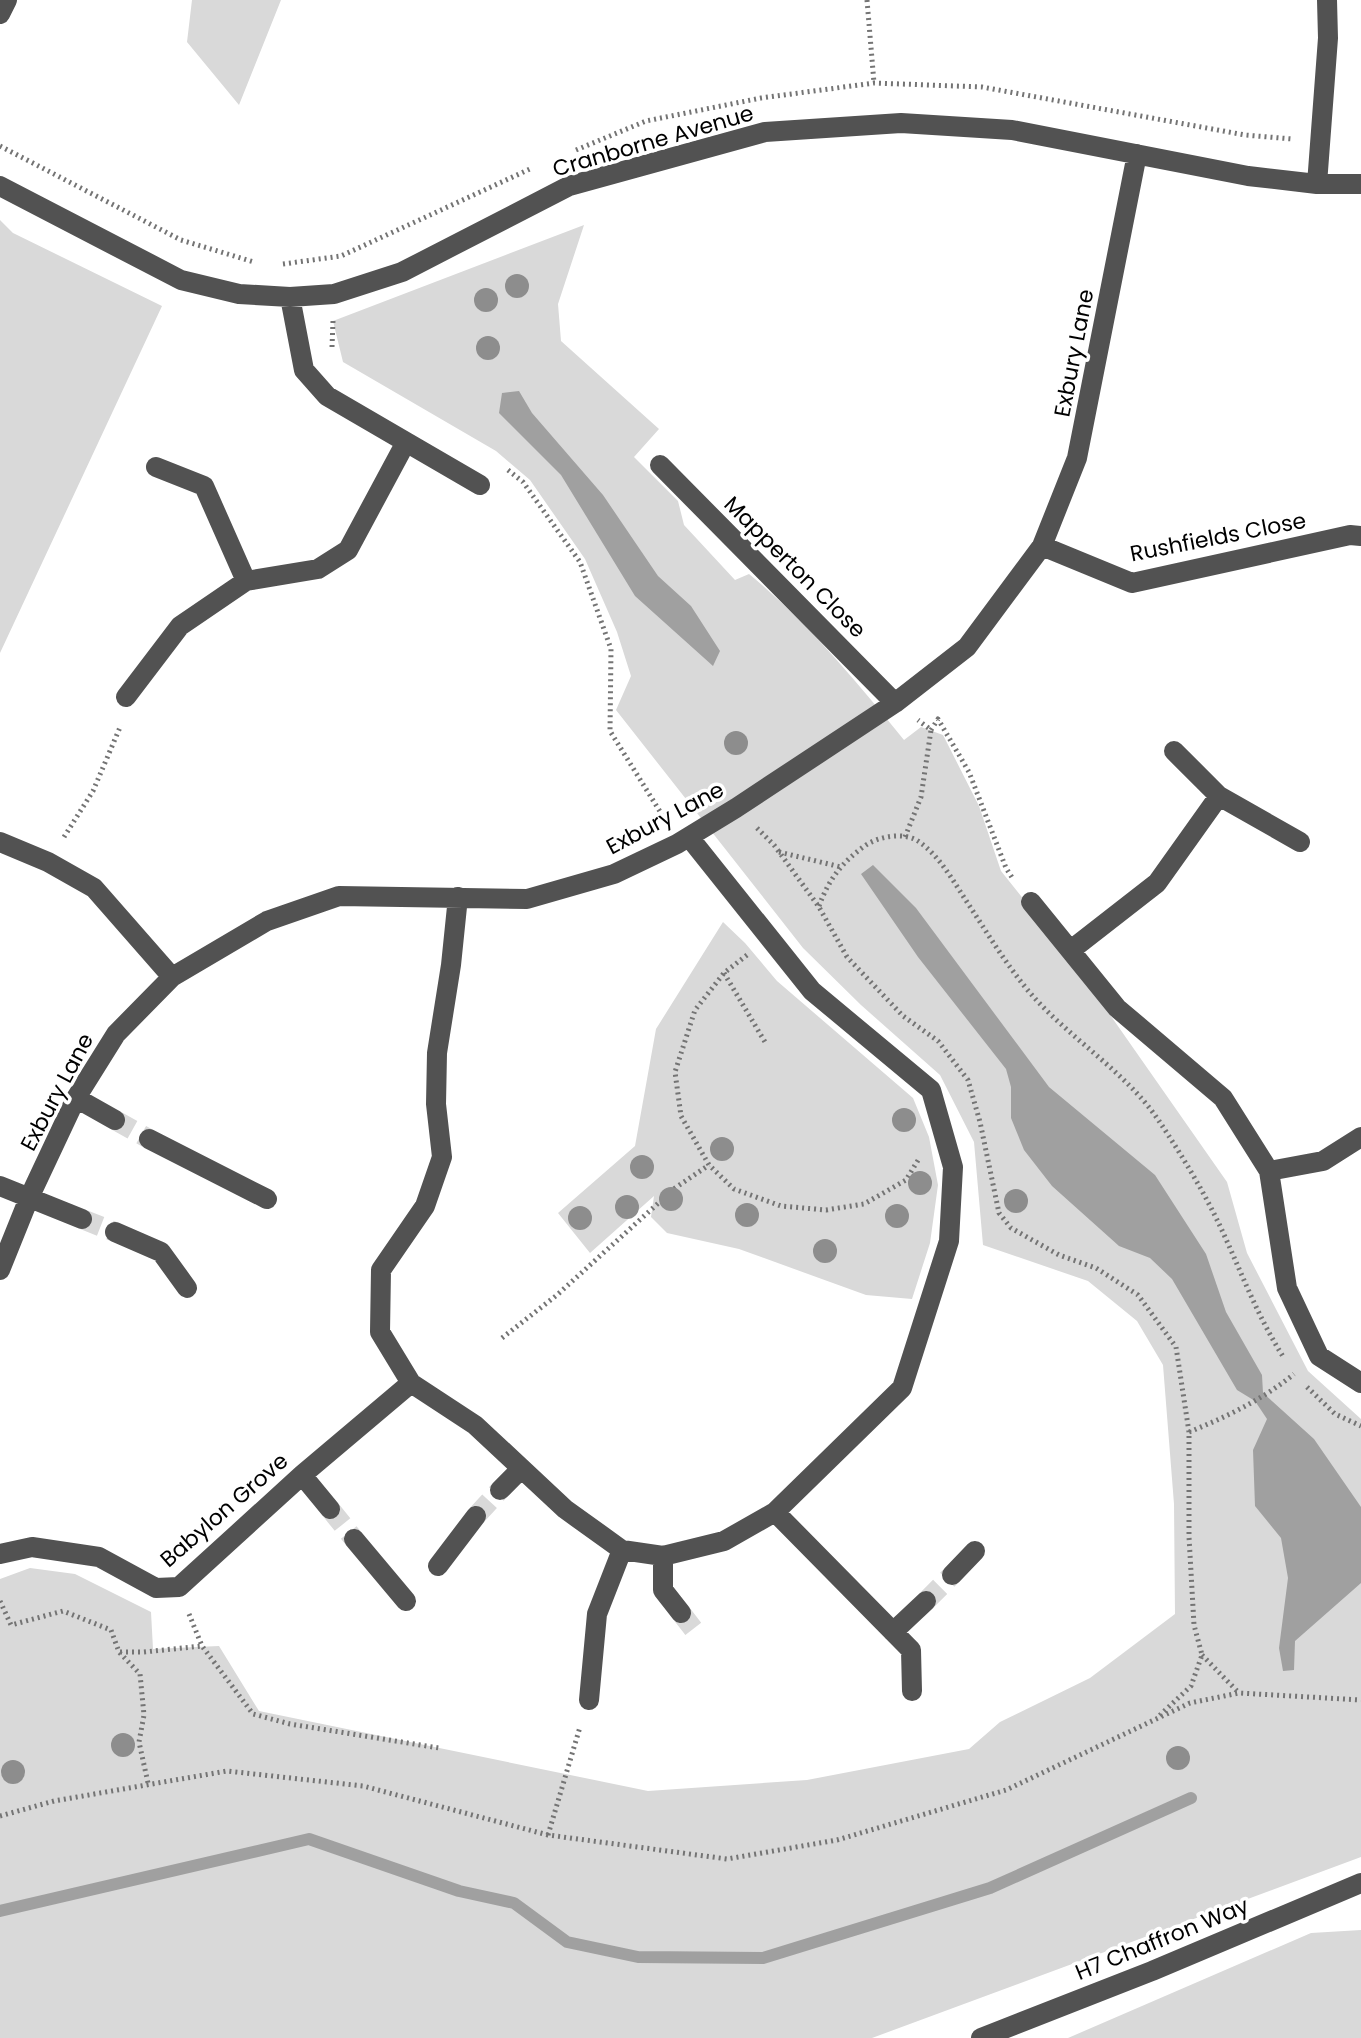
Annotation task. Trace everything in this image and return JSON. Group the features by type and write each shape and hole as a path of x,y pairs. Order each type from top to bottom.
{"street":[{"path":"0,14 7,0"},
{"path":"1317,184 1328,38 1327,0"},
{"name":"Cranborne Avenue","path":"0,186 181,280 239,294 290,297 334,294 402,272 569,186 765,132 901,123 1012,130 1248,176 1317,184 1361,184"},
{"name":"Exbury Lane","path":"0,1270 29,1198 76,1098 116,1034 172,977 267,921 339,896 527,899 614,874 683,840 736,808 895,703 967,647 1042,546 1077,458 1137,154"},
{"path":"290,297 304,370 327,396 480,485"},
{"path":"126,697 180,626 246,581 318,569 348,550 406,442"},
{"name":"Mapperton Close","path":"660,465 895,703"},
{"path":"156,467 204,486 246,581"},
{"name":"Rushfields Close","path":"1042,546 1132,583 1350,535 1361,536"},
{"path":"1174,751 1219,796 1300,842"},
{"path":"1071,950 1157,883 1219,796"},
{"path":"458,897 437,1053 436,1104 442,1157 425,1206 381,1270 380,1332 411,1383 475,1425 565,1509 622,1550 663,1556 724,1541 775,1512 902,1388 949,1241 953,1167 931,1090 812,991 770,937 683,840"},
{"path":"0,842 48,862 94,888 172,977"},
{"path":"1031,902 1117,1008 1223,1098 1269,1171 1287,1288 1319,1356 1361,1383"},
{"path":"76,1098 115,1120"},
{"path":"149,1139 267,1199"},
{"path":"1269,1171 1323,1161 1358,1145"},
{"path":"0,1186 82,1219"},
{"path":"115,1232 161,1252 187,1288"},
{"name":"Babylon Grove","path":"0,1554 32,1547 99,1557 156,1588 179,1587 302,1475 411,1383"},
{"path":"500,1490 521,1469"},
{"path":"302,1475 330,1509"},
{"path":"775,1512 911,1650 912,1691"},
{"path":"438,1566 476,1516"},
{"path":"354,1539 406,1601"},
{"path":"589,1700 597,1614 622,1550"},
{"path":"952,1575 975,1551"},
{"path":"663,1556 663,1590 681,1613"},
{"path":"893,1632 926,1601"},
{"name":"H7 Chaffron Way","path":"981,2038 1152,1971 1361,1883"}],"path":[{"path":"867,0 874,83"},
{"path":"331,357 334,294"},
{"path":"502,466 523,482 580,562 611,649 610,731 683,840"},
{"path":"48,862 93,791 118,735 126,697"},
{"path":"895,703 931,730"},
{"path":"905,837 921,797 931,730 938,719 969,772 1006,868 1031,902"},
{"path":"736,808 779,852 819,907 847,957 903,1016 938,1041 968,1080 999,1213 1011,1228 1059,1255 1096,1268 1138,1295 1176,1347 1189,1432 1189,1537 1194,1625 1202,1655 1239,1693"},
{"path":"819,907 829,882 849,857 873,841 900,835 916,840 940,861 1027,989 1064,1029 1114,1073 1158,1118 1220,1226 1237,1268 1275,1344 1294,1374 1335,1414 1361,1426"},
{"path":"779,852 841,867"},
{"path":"770,937 724,973 695,1010 675,1072 681,1116 709,1165 734,1189 781,1206 826,1210 864,1204 906,1180 942,1128"},
{"path":"724,973 765,1042"},
{"path":"502,1338 557,1295 675,1188 709,1165"},
{"path":"1189,1432 1238,1411 1294,1374"},
{"path":"179,1587 202,1646 253,1714 290,1724 439,1748"},
{"path":"0,1601 11,1625 63,1611 111,1630 119,1652 140,1674 144,1715 139,1742 148,1783"},
{"path":"119,1652 202,1646"},
{"path":"1154,1721 1191,1686 1202,1655"},
{"path":"0,1816 54,1801 227,1771 363,1786 548,1835 727,1859 837,1840 1006,1790 1190,1703 1239,1693 1361,1700"},
{"path":"548,1835 589,1700"}],"shaded area":[{"path":"192,0 281,0 239,105 187,42"},
{"path":"0,220 13,233 162,306 0,653"},
{"path":"584,225 558,304 561,341 659,429 634,457 678,501 684,525 735,580 749,574 791,612 849,674 904,740 921,727 943,735 979,806 1001,871 1071,959 1227,1182 1247,1253 1308,1371 1361,1419 1361,1857 872,2038 0,2038 0,1579 30,1568 75,1574 151,1612 153,1649 219,1646 259,1711 648,1791 807,1780 969,1749 1000,1722 1090,1678 1175,1614 1174,1504 1163,1365 1137,1321 1088,1281 983,1245 974,1142 940,1075 803,948 616,710 631,676 617,632 585,559 530,480 496,451 343,362 333,321"},
{"path":"519,391 532,413 603,495 658,576 691,606 720,651 713,666 635,596 561,475 499,413 502,393"},
{"path":"873,865 916,908 1049,1087 1155,1175 1206,1254 1226,1312 1262,1375 1263,1393 1314,1439 1361,1507 1361,1583 1295,1641 1294,1670 1283,1671 1279,1648 1288,1578 1281,1538 1255,1506 1253,1450 1267,1419 1255,1401 1237,1390 1172,1279 1150,1258 1119,1246 1052,1186 1024,1150 1011,1118 1011,1087 1006,1069 918,957 861,874"},
{"path":"723,922 777,981 913,1098 929,1137 938,1185 930,1243 912,1299 866,1295 739,1249 667,1233 651,1217 654,1196 590,1253 558,1213 635,1146 656,1029"},
{"path":"1361,1930 1361,2038 1068,2038 1311,1933"}],"waterway":[{"path":"0,1911 309,1839 459,1891 514,1903 567,1942 638,1957 763,1958 990,1888 1191,1798"}],"tunnel":[{"path":"115,1120 149,1139"},
{"path":"82,1219 115,1232"},
{"path":"476,1516 500,1490"},
{"path":"330,1509 354,1539"},
{"path":"926,1601 952,1575"},
{"path":"681,1613 695,1631"}]}
